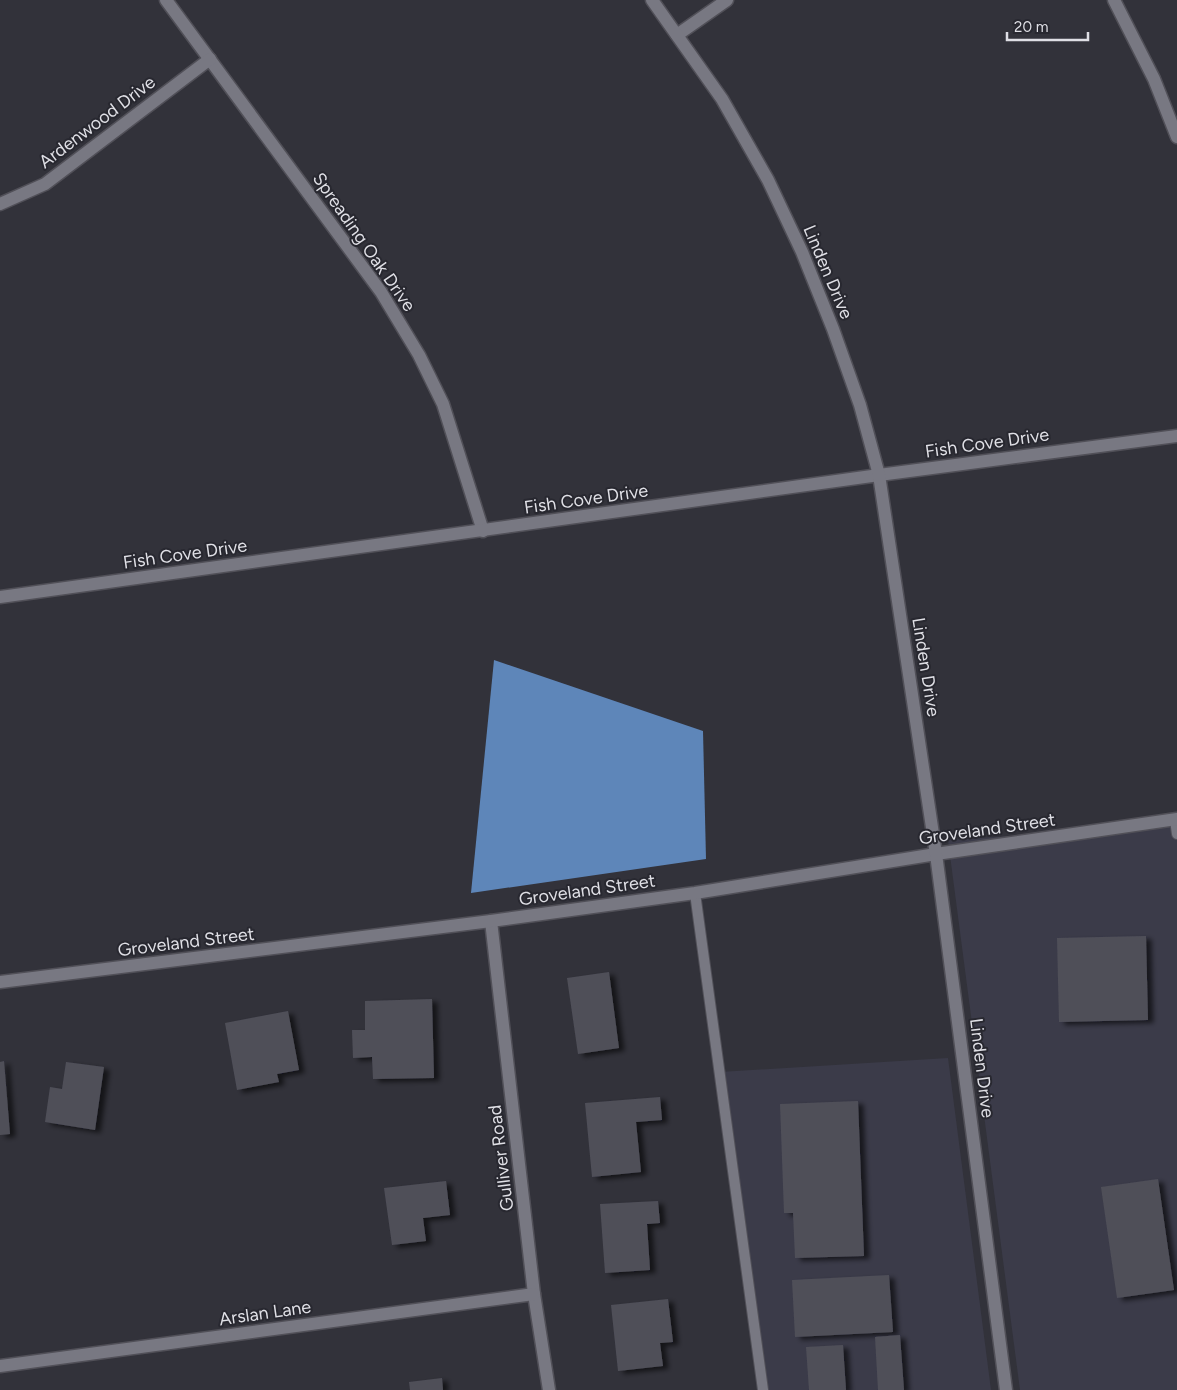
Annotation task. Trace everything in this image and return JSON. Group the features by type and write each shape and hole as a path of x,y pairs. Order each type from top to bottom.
{"street":[{"name":"Spreading Oak Drive","path":"166,0 381,292 420,355 443,404 483,531"},
{"name":"Linden Drive","path":"652,0 722,99 768,180 802,252 833,330 860,405 879,475 936,854 1006,1390"},
{"path":"677,35 727,0"},
{"path":"1114,0 1154,79 1177,136"},
{"name":"Ardenwood Drive","path":"0,204 45,184 210,59"},
{"name":"Fish Cove Drive","path":"0,597 879,475 1177,436"},
{"name":"Groveland Street","path":"0,982 490,921 695,893 936,854 1176,819"},
{"name":"Gulliver Road","path":"490,921 534,1294 549,1390"},
{"name":"Arslan Lane","path":"0,1366 534,1294"}],"lane":[{"path":"1176,819 1177,834"},
{"path":"695,893 763,1390"}],"shaded area":[{"path":"1177,825 1177,1390 1020,1390 948,840"},
{"path":"948,1058 991,1390 764,1390 720,1072"}],"water":[{"path":"494,660 703,731 706,859 471,893"}],"building":[{"path":"1146,936 1148,1020 1059,1022 1057,938"},
{"path":"609,972 619,1048 578,1054 567,978"},
{"path":"432,999 434,1078 373,1079 372,1057 353,1058 352,1030 365,1030 365,1001"},
{"path":"288,1011 299,1070 277,1074 279,1082 237,1090 225,1023"},
{"path":"4,1061 10,1134 0,1135 0,1062"},
{"path":"66,1062 104,1067 95,1130 45,1122 50,1087 62,1089"},
{"path":"660,1097 662,1120 636,1122 641,1172 592,1177 585,1103"},
{"path":"858,1101 864,1256 795,1258 793,1213 784,1213 780,1104"},
{"path":"1158,1179 1174,1290 1117,1298 1101,1187"},
{"path":"446,1181 450,1215 423,1218 426,1241 392,1245 384,1188"},
{"path":"658,1201 660,1223 647,1224 650,1270 605,1273 600,1204"},
{"path":"889,1275 893,1332 795,1337 792,1280"},
{"path":"668,1299 673,1342 660,1343 663,1366 618,1371 611,1305"},
{"path":"900,1335 904,1390 878,1390 875,1337"},
{"path":"843,1345 846,1390 809,1390 806,1347"},
{"path":"442,1378 443,1390 410,1390 409,1382"}]}
